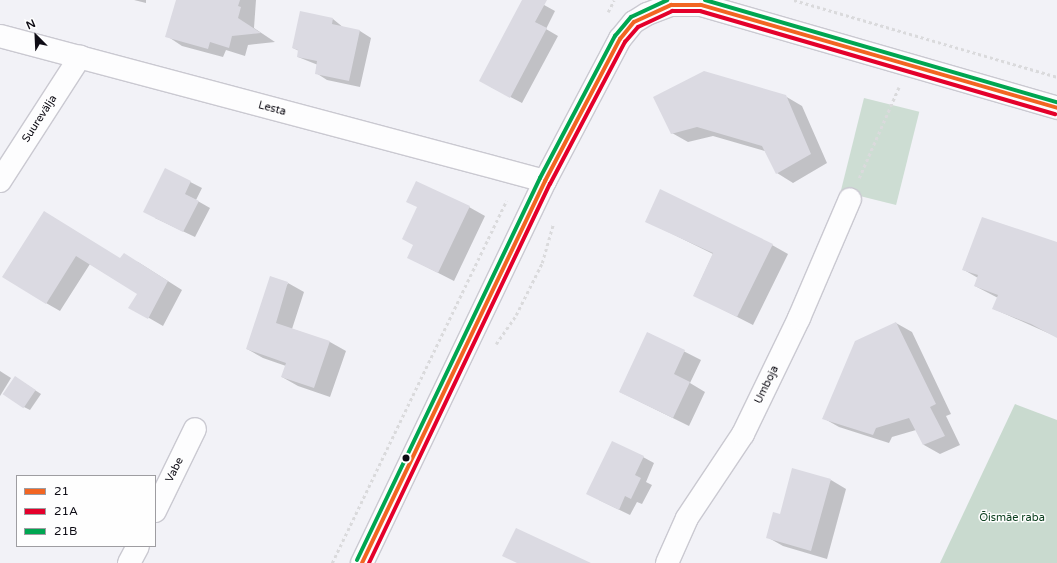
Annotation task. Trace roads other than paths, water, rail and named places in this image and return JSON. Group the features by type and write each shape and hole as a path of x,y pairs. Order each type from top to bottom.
{"street":[{"path":"362,563 544,181 620,39 634,22 671,2 702,5 1057,108"},
{"name":"Lesta","path":"0,36 544,181"},
{"name":"Suurevälja","path":"0,181 80,57"},
{"name":"Umboja","path":"667,563 687,518 743,434 799,318 850,199"},
{"name":"Vabe","path":"156,509 195,429"},
{"path":"129,563 137,547"}],"park label":[{"name":"Õismäe raba","path":"1012,518"}]}
